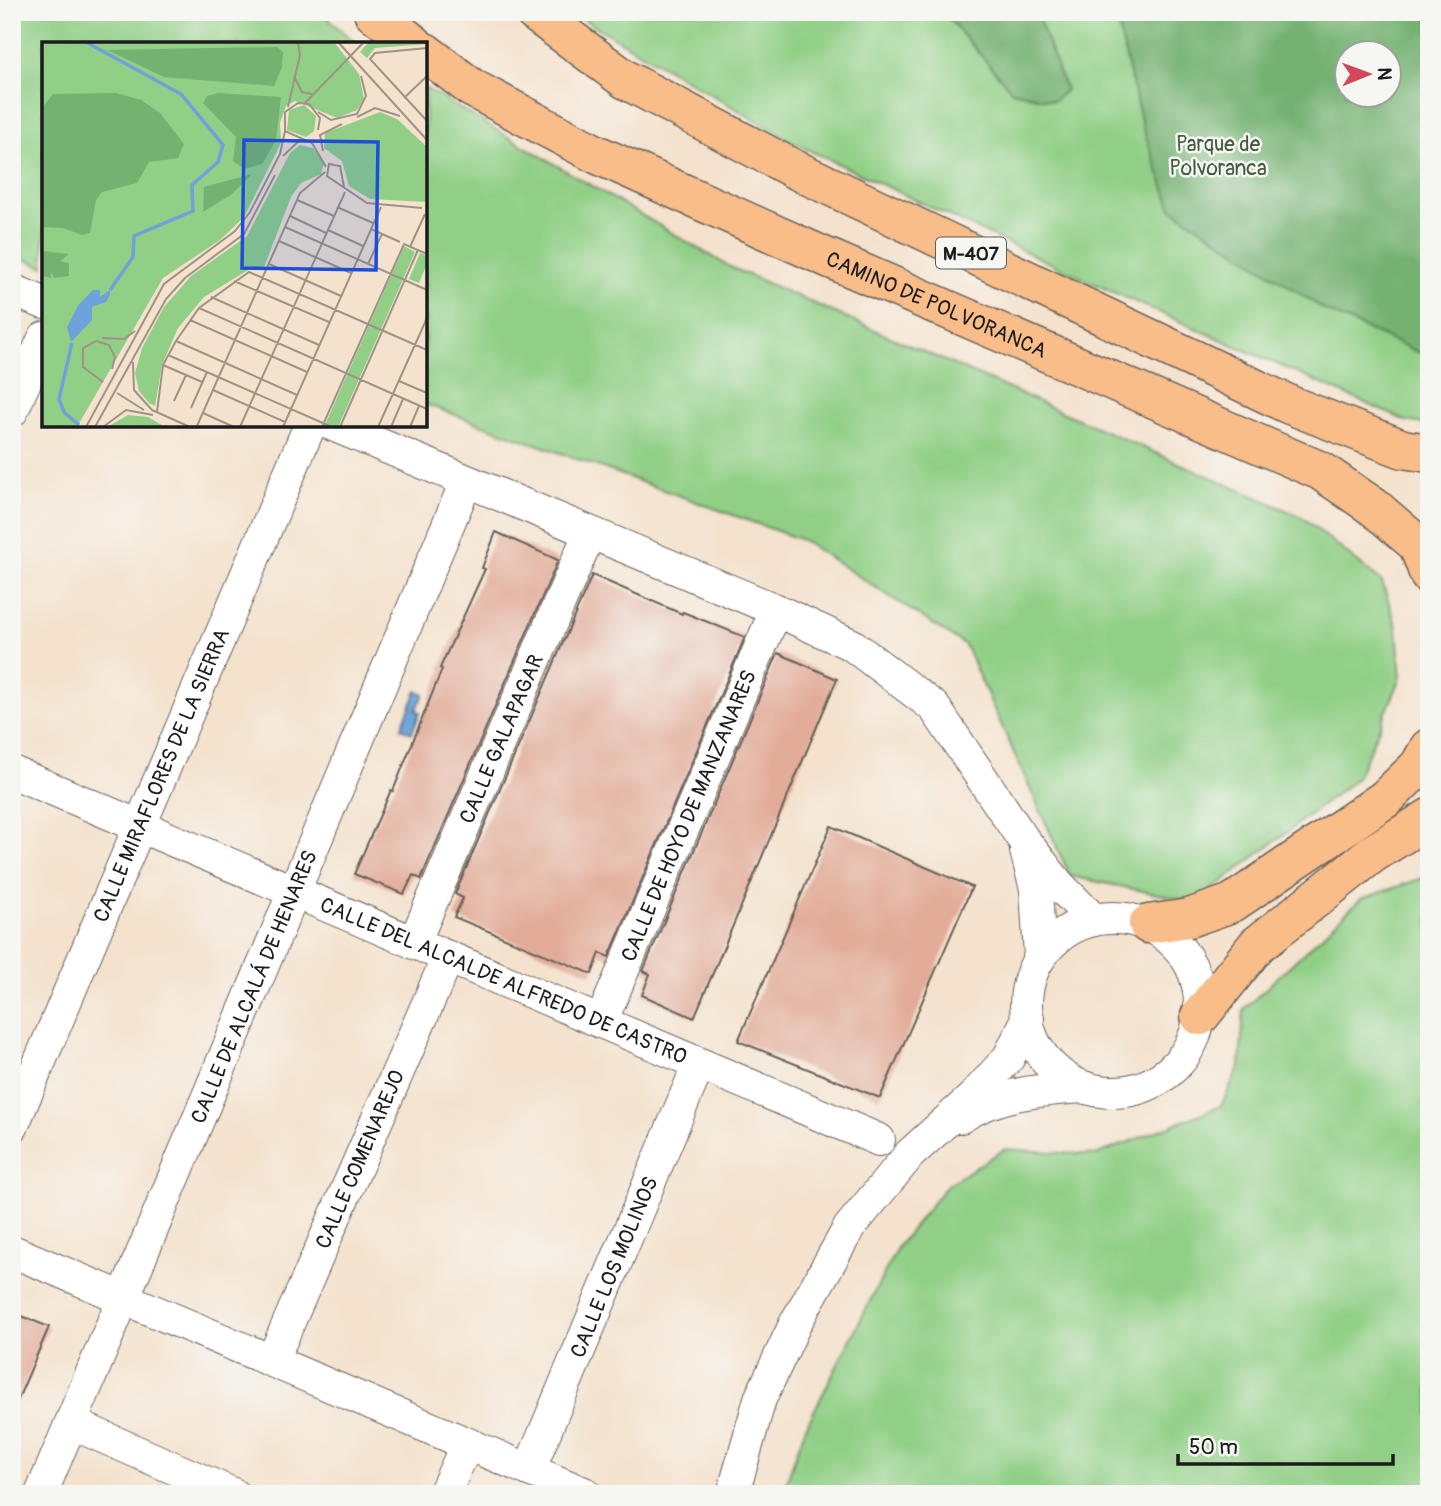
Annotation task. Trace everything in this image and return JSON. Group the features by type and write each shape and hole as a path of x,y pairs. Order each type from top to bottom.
{"highway":[{"path":"373,12 411,42"},
{"name":"M-407","path":"534,12 626,80 792,168 1290,405 1403,449 1429,453"},
{"name":"CAMINO DE POLVORANCA","path":"427,54 472,88 596,154 819,254 1321,471 1375,508 1418,545 1429,575"},
{"path":"1148,925 1189,918 1232,903 1385,799 1419,766 1429,748"},
{"path":"1200,1016 1257,945 1372,854 1429,818"},
{"path":"1331,886 1411,846 1429,844"}],"street":[{"path":"12,289 42,302"},
{"path":"12,411 42,343"},
{"name":"CALLE MIRAFLORES DE LA SIERRA","path":"12,1127 309,427"},
{"path":"337,427 776,610 852,645 934,707 1023,839 1059,884 1094,919"},
{"name":"CALLE DE ALCALÁ DE HENARES","path":"41,1494 466,482"},
{"name":"CALLE GALAPAGAR","path":"414,943 589,534"},
{"name":"CALLE DE HOYO DE MANZANARES","path":"601,1023 776,610"},
{"name":"CALLE DEL ALCALDE ALFREDO DE CASTRO","path":"12,772 879,1140"},
{"path":"1023,839 1036,889 1041,957"},
{"path":"928,1139 977,1107 1027,1091 1083,1087 1109,1092 1135,1089 1159,1079 1178,1063 1193,1041 1200,1016 1199,988 1189,962 1172,939 1148,925 1121,918 1094,919 1073,927 1055,940 1041,957 1031,976 1027,997 1028,1018 1034,1040 1046,1060 1063,1076 1083,1087"},
{"name":"CALLE COMENAREJO","path":"272,1361 448,957"},
{"path":"733,1494 760,1399 796,1322 849,1228 910,1154 973,1097 1009,1057 1028,1018"},
{"name":"CALLE LOS MOLINOS","path":"529,1470 699,1065"},
{"path":"12,1251 586,1494"},
{"path":"71,1423 233,1494"},
{"path":"444,1494 467,1444"}],"green space":[{"path":"12,12 321,12 354,42 42,42 42,266 12,254"},
{"name":"Parque de Polvoranca","path":"571,12 1429,12 1429,425 1406,421 1086,280 796,144"},
{"path":"943,12 1036,12 1066,90 1054,101 1012,91"},
{"path":"1115,12 1429,12 1429,357 1328,312 1172,209 1143,129"},
{"path":"427,89 730,267 1302,517 1382,582 1397,628 1401,678 1357,778 1196,902 1070,876 965,645 802,540 427,405"},
{"path":"1429,876 1429,1494 782,1494 805,1429 898,1246 947,1185 1005,1149 1096,1155 1221,1106 1240,1066 1244,1009 1361,899"}],"water":[{"path":"417,691 424,694 416,710 420,712 412,733 401,728"}],"building":[{"path":"496,532 558,560 421,879 413,875 404,894 354,874 391,790 393,791 442,669 440,668 485,569 482,568"},
{"path":"592,575 682,614 683,612 745,637 609,957 600,953 592,974 454,917 463,898 455,894"},
{"path":"778,653 837,679 694,1018 642,995 650,974 643,971"},
{"path":"831,826 972,887 880,1098 738,1041"},
{"path":"12,1312 49,1327 12,1413"}]}
